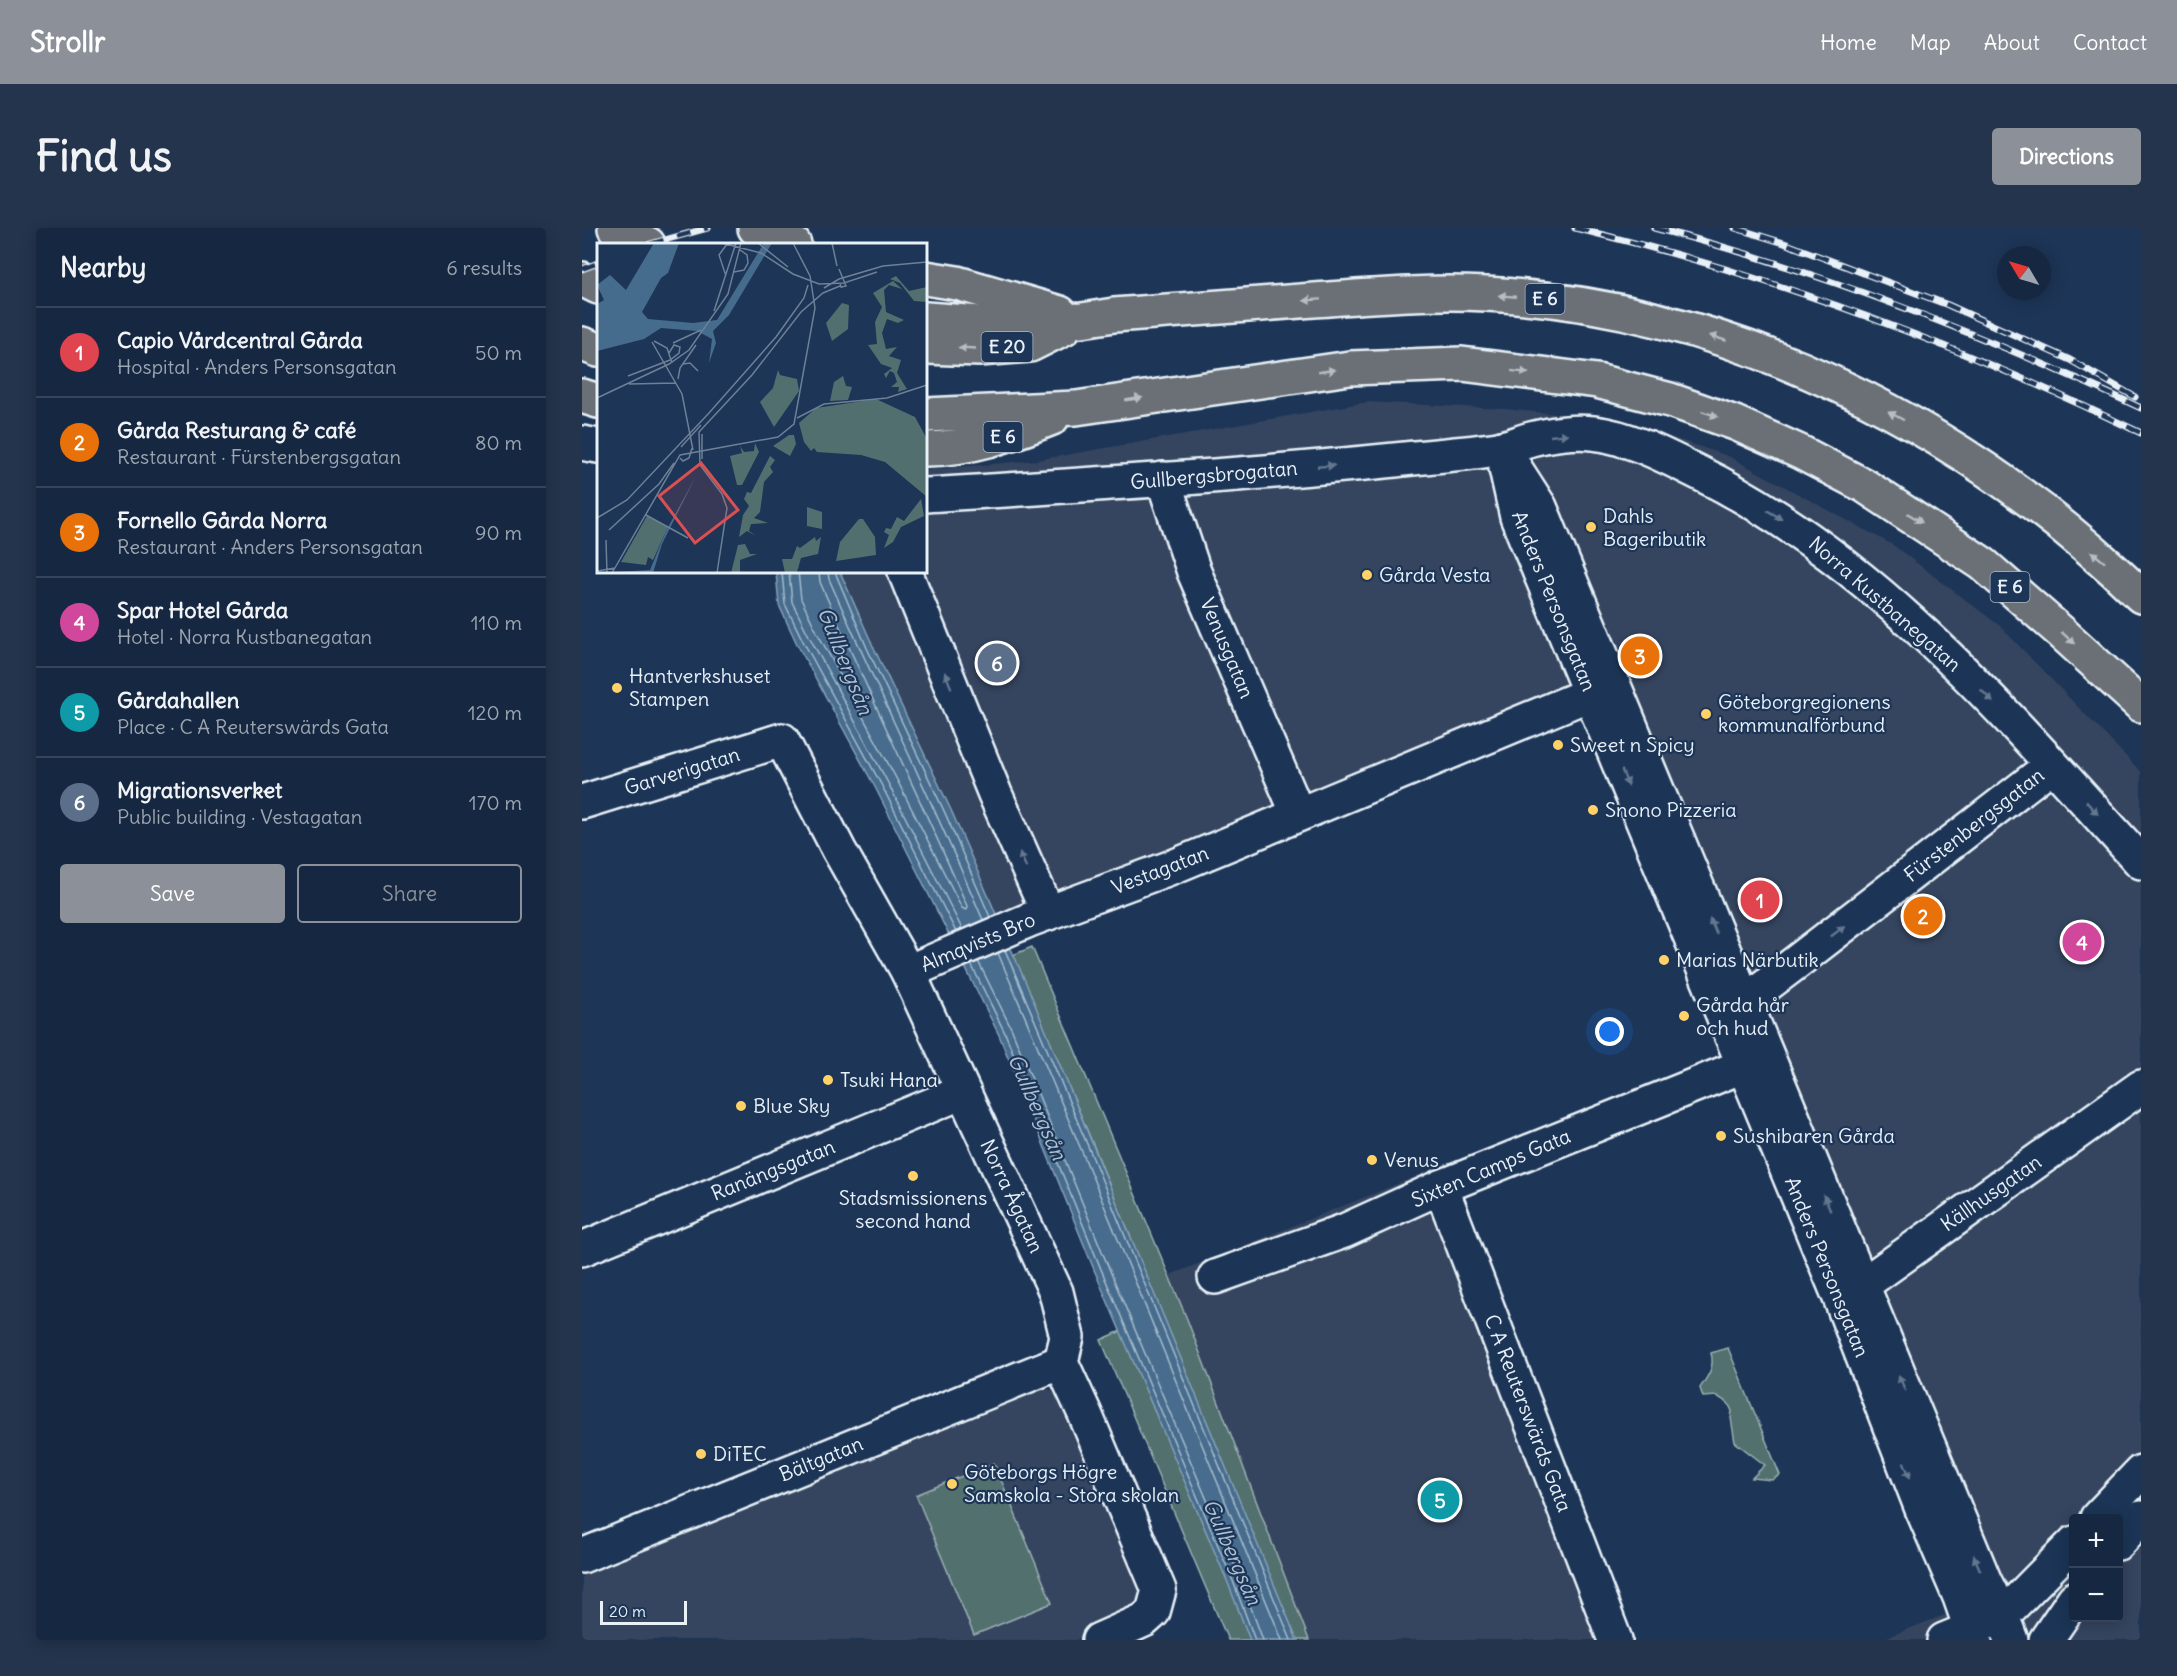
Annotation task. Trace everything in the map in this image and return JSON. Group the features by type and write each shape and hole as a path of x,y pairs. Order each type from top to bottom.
{"highway":[{"path":"615,228 646,243"},
{"path":"755,228 792,243"},
{"path":"927,278 957,283 1082,320"},
{"path":"582,279 597,286"},
{"name":"E 6","path":"927,319 994,324 1082,320 1114,315 1407,294 1485,294 1563,300 1636,315 1700,332 1770,355 1821,376 1908,422 1972,461 2035,506 2116,572 2141,596"},
{"name":"E 20","path":"927,346 979,349 1030,345 1082,320"},
{"path":"582,344 597,350"},
{"name":"E 6","path":"927,415 1076,408 1350,368 1462,364 1597,381 1670,400 1736,423 1800,452 1865,486 1983,564 2141,705"},
{"path":"582,396 597,401"},
{"name":"E 6","path":"927,449 1005,437 1076,408"}],"street":[{"name":"Norra Kustbanegatan","path":"1502,448 1536,438 1595,433 1639,446 1725,485 1801,531 1869,585 1984,693 2141,862"},
{"path":"582,443 597,446"},
{"name":"Gullbergsbrogatan","path":"927,495 1372,462 1502,448"},
{"name":"Anders Personsgatan","path":"1502,448 1540,507 1602,688 1851,1292 2007,1628"},
{"name":"Venusgatan","path":"1163,479 1194,572 1298,814"},
{"path":"910,584 995,794 1048,913"},
{"name":"Vestagatan","path":"1048,913 1175,866 1602,688"},
{"name":"Garverigatan","path":"582,802 782,741"},
{"name":"Norra Ågatan","path":"782,741 838,850 908,972 1056,1292 1067,1337 1061,1362"},
{"name":"Fürstenbergsgatan","path":"1733,1007 2052,765"},
{"name":"Almqvists Bro","path":"908,972 1048,913"},
{"name":"Sixten Camps Gata","path":"1215,1277 1344,1232 1441,1186 1755,1061"},
{"name":"Källhusgatan","path":"1851,1292 2141,1087"},
{"name":"Ranängsgatan","path":"582,1249 963,1092"},
{"name":"C A Reuterswärds Gata","path":"1441,1186 1615,1640"},
{"name":"Anders Personsgatan","path":"1851,1292 1964,1636"},
{"path":"1061,1362 1159,1590 1153,1612 1144,1620 1098,1640"},
{"name":"Bältgatan","path":"582,1556 1061,1362"},
{"path":"2101,1514 2141,1472"},
{"path":"2123,1538 2141,1518"},
{"path":"1964,1636 2007,1628 2069,1548"},
{"path":"2046,1640 2069,1605"}],"shaded area":[{"path":"1367,402 1505,409 1620,420 1728,456 1893,545 2000,626 2141,772 2141,1640 1880,1640 1975,1603 1603,697 1007,940 951,810 840,573 927,573 927,470 1037,460"},
{"path":"1420,1175 1607,1640 1297,1640 1150,1283"},
{"name":"Göteborgs Högre Samskola - Stora skolan","path":"1046,1388 1065,1397 1146,1590 1133,1616 1076,1640 582,1640 582,1570"}],"green space":[{"path":"1032,947 1187,1319 1309,1640 1228,1640 1101,1340 1161,1313 1013,955"},
{"path":"1728,1348 1780,1475 1772,1480 1752,1478 1765,1465 1735,1442 1732,1411 1728,1403 1717,1396 1703,1397 1700,1388 1711,1367 1711,1353"},
{"path":"994,1463 1052,1603 974,1635 916,1495"}],"water":[{"name":"Gullbergsån","path":"776,573 840,573 951,810 1029,990 1297,1640 1250,1640 1228,1583 1095,1272 999,1035 876,789 797,644 779,605"}],"railway":[{"path":"654,243 708,228"},
{"path":"1575,228 1721,267 1863,315 2003,370 2141,433"},
{"path":"1654,228 1779,264 1902,307 2022,355 2141,408"},
{"path":"1735,228 1784,243 1948,305 2070,360 2135,397"},
{"path":"582,269 597,263"}],"place":[{"name":"Dahls Bageributik","path":"1591,527"},
{"name":"Gårda Vesta","path":"1367,575"},
{"name":"Fornello Gårda Norra","path":"1640,656"},
{"name":"Migrationsverket","path":"997,663"},
{"name":"Hantverkshuset Stampen","path":"617,688"},
{"name":"Göteborgregionens kommunalförbund","path":"1706,714"},
{"name":"Sweet n Spicy","path":"1558,745"},
{"name":"Snono Pizzeria","path":"1593,810"},
{"name":"Capio Vårdcentral Gårda","path":"1760,900"},
{"name":"Gårda Resturang & café","path":"1923,916"},
{"name":"Spar Hotel Gårda","path":"2082,942"},
{"name":"Marias Närbutik","path":"1664,960"},
{"name":"Gårda hår och hud","path":"1684,1016"},
{"name":"Tsuki Hana","path":"828,1080"},
{"name":"Blue Sky","path":"741,1106"},
{"name":"Sushibaren Gårda","path":"1721,1136"},
{"name":"Venus","path":"1372,1160"},
{"name":"Stadsmissionens second hand","path":"913,1176"},
{"name":"DiTEC","path":"701,1454"},
{"name":"Göteborgs Högre Samskola - Stora skolan","path":"952,1484"},
{"name":"Gårdahallen","path":"1440,1500"}]}
